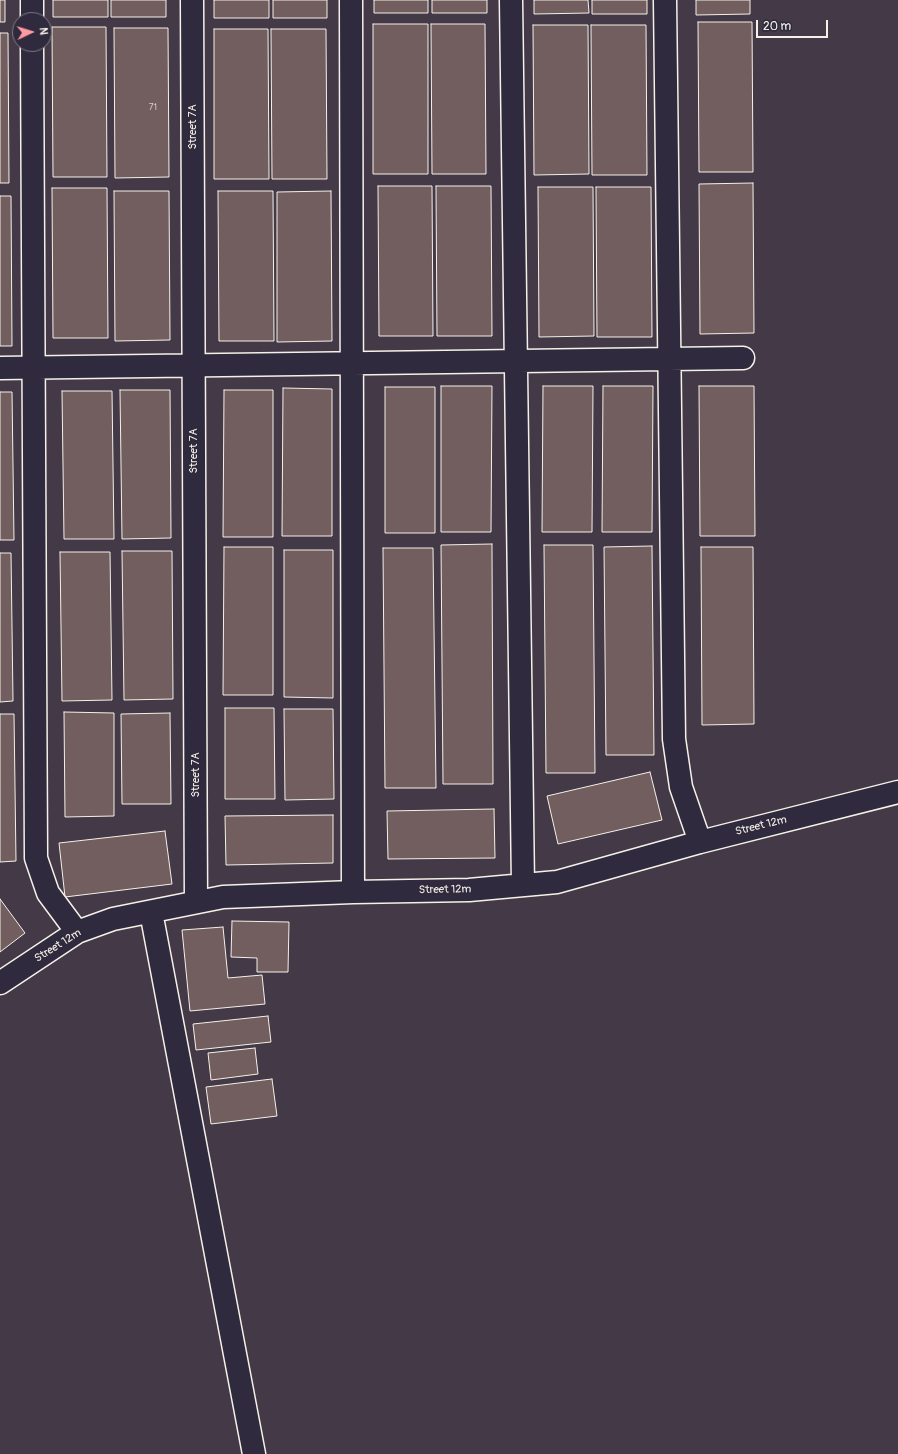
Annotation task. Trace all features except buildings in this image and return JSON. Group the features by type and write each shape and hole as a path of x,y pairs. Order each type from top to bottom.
{"street":[{"path":"32,0 32,12"},
{"name":"Street 7A","path":"192,0 196,902"},
{"path":"351,0 353,892"},
{"path":"511,0 522,885"},
{"path":"665,0 674,740 681,787 700,842"},
{"path":"32,52 36,858 48,893 77,932"},
{"path":"0,368 743,358"},
{"name":"Street 12m","path":"0,983 77,932 113,919 223,897 353,892 469,890 557,882 700,842 898,792"},
{"path":"151,912 254,1454"}]}
